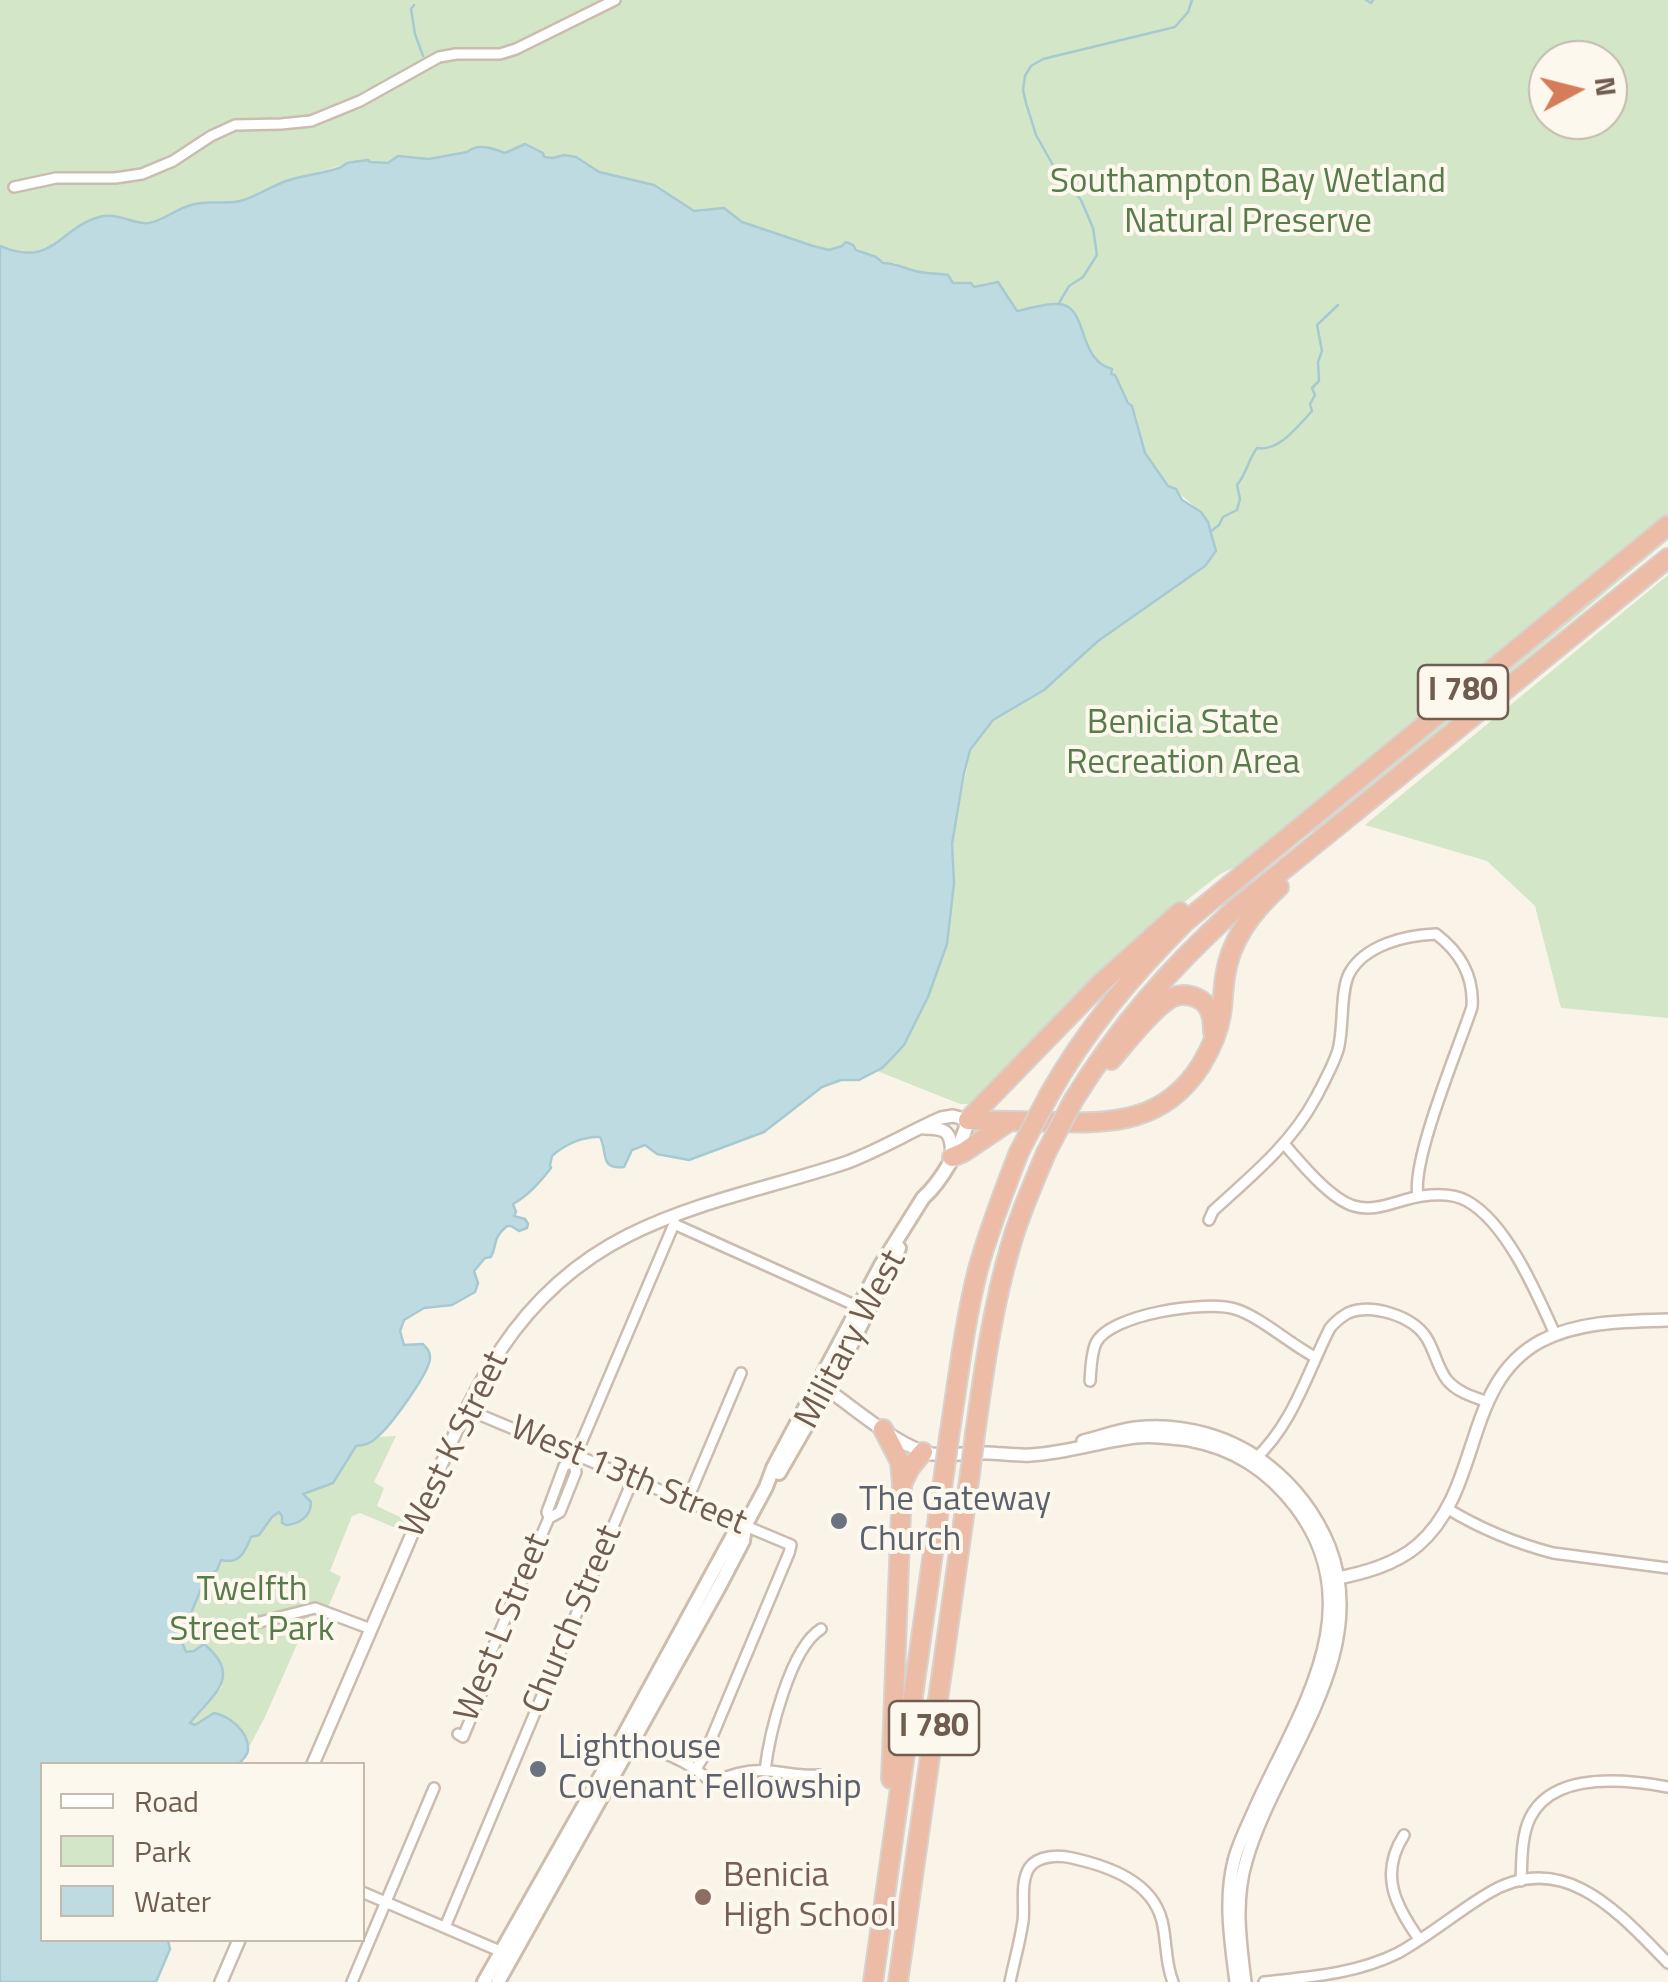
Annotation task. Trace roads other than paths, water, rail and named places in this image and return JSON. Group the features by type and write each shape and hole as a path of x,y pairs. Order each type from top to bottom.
{"highway":[{"name":"I 780","path":"873,1982 967,1318 995,1212 1019,1152 1049,1095 1110,1003 1186,920 1668,525"},
{"name":"I 780","path":"898,1982 987,1351 1002,1277 1022,1212 1073,1101 1116,1036 1169,972 1235,910 1668,558"},
{"path":"968,1120 1124,1120 1149,1112 1180,1090 1212,1042 1221,1016 1230,954 1240,932 1274,892 1356,820 1369,801"},
{"path":"968,1120 1154,934 1218,884 1259,859"},
{"path":"1073,1101 1172,997 1194,996 1204,1002 1213,1020 1212,1042"},
{"path":"952,1157 1010,1121"},
{"path":"880,1929 894,1722 902,1484 900,1462 883,1429"},
{"path":"902,1484 924,1452"}],"main road":[{"name":"Military West","path":"484,1982 506,1954 629,1738 732,1537 745,1526 766,1487 780,1473 863,1309 929,1204 932,1190 968,1120"},
{"name":"Military West","path":"498,1982 506,1954"}],"street":[{"path":"14,187 56,178 142,174 173,161 229,127 301,122 328,115 439,57 500,54 516,49 615,0"},
{"path":"1209,1220 1284,1145 1316,1098 1338,1051 1349,974 1364,957 1389,943 1436,934 1467,969 1473,987 1472,1007 1430,1129 1416,1187 1418,1196"},
{"name":"West K Street","path":"314,1762 455,1430 483,1375 509,1336 544,1297 567,1275 629,1235 864,1156 950,1116 968,1120"},
{"path":"920,1128 938,1128 948,1134 952,1157"},
{"path":"1284,1145 1316,1178 1354,1206 1380,1206 1418,1196 1448,1194 1468,1201 1517,1255 1555,1334"},
{"path":"674,1220 863,1309"},
{"name":"West L Street","path":"458,1734 463,1736 488,1677 491,1652 548,1518 560,1512 576,1472 575,1459 674,1220"},
{"path":"1090,1381 1096,1342 1105,1332 1126,1321 1202,1305 1244,1312 1315,1357"},
{"path":"1255,1460 1293,1408 1330,1328 1346,1314 1362,1310 1394,1314 1420,1330 1450,1384 1488,1402"},
{"path":"1334,1579 1384,1565 1416,1547 1448,1509 1488,1402 1511,1364 1531,1347 1555,1334 1596,1324 1668,1320"},
{"path":"687,1501 742,1374"},
{"path":"823,1386 883,1429 924,1452 958,1456 1031,1455 1133,1428 1194,1431 1217,1437 1283,1477 1313,1516 1324,1535 1340,1621 1330,1667 1244,1865 1239,1918 1245,1982"},
{"name":"West 13th Street","path":"466,1409 575,1459 791,1545 738,1677 696,1767"},
{"name":"Church Street","path":"445,1927 633,1480"},
{"path":"1448,1509 1478,1527 1534,1548 1668,1568"},
{"path":"1236,1982 1229,1918 1234,1862 1321,1663 1334,1579"},
{"path":"252,1624 315,1608 371,1629"},
{"path":"766,1770 772,1725 805,1643 820,1629"},
{"path":"629,1738 696,1767 712,1783 742,1772 766,1770 819,1775"},
{"path":"1521,1881 1524,1836 1530,1819 1537,1807 1558,1791 1582,1782 1668,1787"},
{"path":"352,1982 434,1788"},
{"path":"1404,1835 1394,1856 1393,1890 1419,1939"},
{"path":"1010,1982 1023,1923 1026,1875 1034,1862 1053,1856 1104,1868 1131,1880 1147,1893 1162,1922 1173,1982"},
{"path":"1264,1982 1305,1980 1366,1966 1398,1953 1496,1888 1521,1881 1554,1879 1589,1891 1617,1911 1668,1963"},
{"path":"365,1893 506,1954"},
{"path":"221,1982 238,1942"}],"water":[{"path":"525,144 544,157 576,157 599,172 654,185 694,211 724,208 742,222 813,246 829,250 846,242 883,263 948,275 953,283 971,283 974,287 998,282 1017,311 1052,304 1067,306 1079,322 1092,355 1112,369 1111,374 1132,406 1145,453 1168,486 1201,512 1216,551 1205,566 1098,641 1044,690 993,720 970,750 952,844 954,883 947,944 928,997 904,1045 882,1068 859,1080 841,1080 822,1087 764,1132 689,1160 657,1154 645,1145 632,1150 624,1167 616,1167 608,1163 600,1137 569,1144 552,1156 551,1168 513,1204 514,1216 525,1219 527,1228 519,1231 507,1226 502,1231 491,1257 485,1258 474,1271 478,1283 475,1292 452,1305 424,1308 404,1320 400,1331 404,1345 423,1344 430,1355 424,1375 408,1399 375,1439 356,1446 333,1483 303,1494 311,1502 304,1518 286,1525 279,1512 259,1535 251,1537 240,1556 232,1561 221,1560 217,1570 205,1579 184,1626 188,1636 182,1642 186,1652 204,1644 222,1666 223,1676 215,1694 190,1723 195,1725 214,1713 226,1717 245,1737 245,1757 241,1762 40,1762 40,1942 168,1942 170,1949 156,1982 0,1982 0,246 33,253 104,216 149,223 197,203 244,200 286,181 350,162 388,163 398,156 429,159 481,147 505,153"}],"waterway":[{"path":"1059,303 1097,255 1093,228 1081,200 1054,167 1036,135 1023,90 1025,76 1031,66 1043,59 1175,27 1188,12 1192,0"},
{"path":"1366,0 1373,0"},
{"path":"414,5 411,9 415,34 423,56"},
{"path":"1210,532 1223,517 1237,510 1237,485 1257,448 1280,442 1312,411 1312,388 1319,381 1322,351 1317,325 1338,305"}],"place":[{"name":"The Gateway Church","path":"839,1521"},
{"name":"Lighthouse Covenant Fellowship","path":"538,1769"},
{"name":"Benicia High School","path":"703,1897"}],"park label":[{"name":"Southampton Bay Wetland Natural Preserve","path":"1248,203"},
{"name":"Benicia State Recreation Area","path":"1183,744"},
{"name":"Twelfth Street Park","path":"252,1611"}]}
